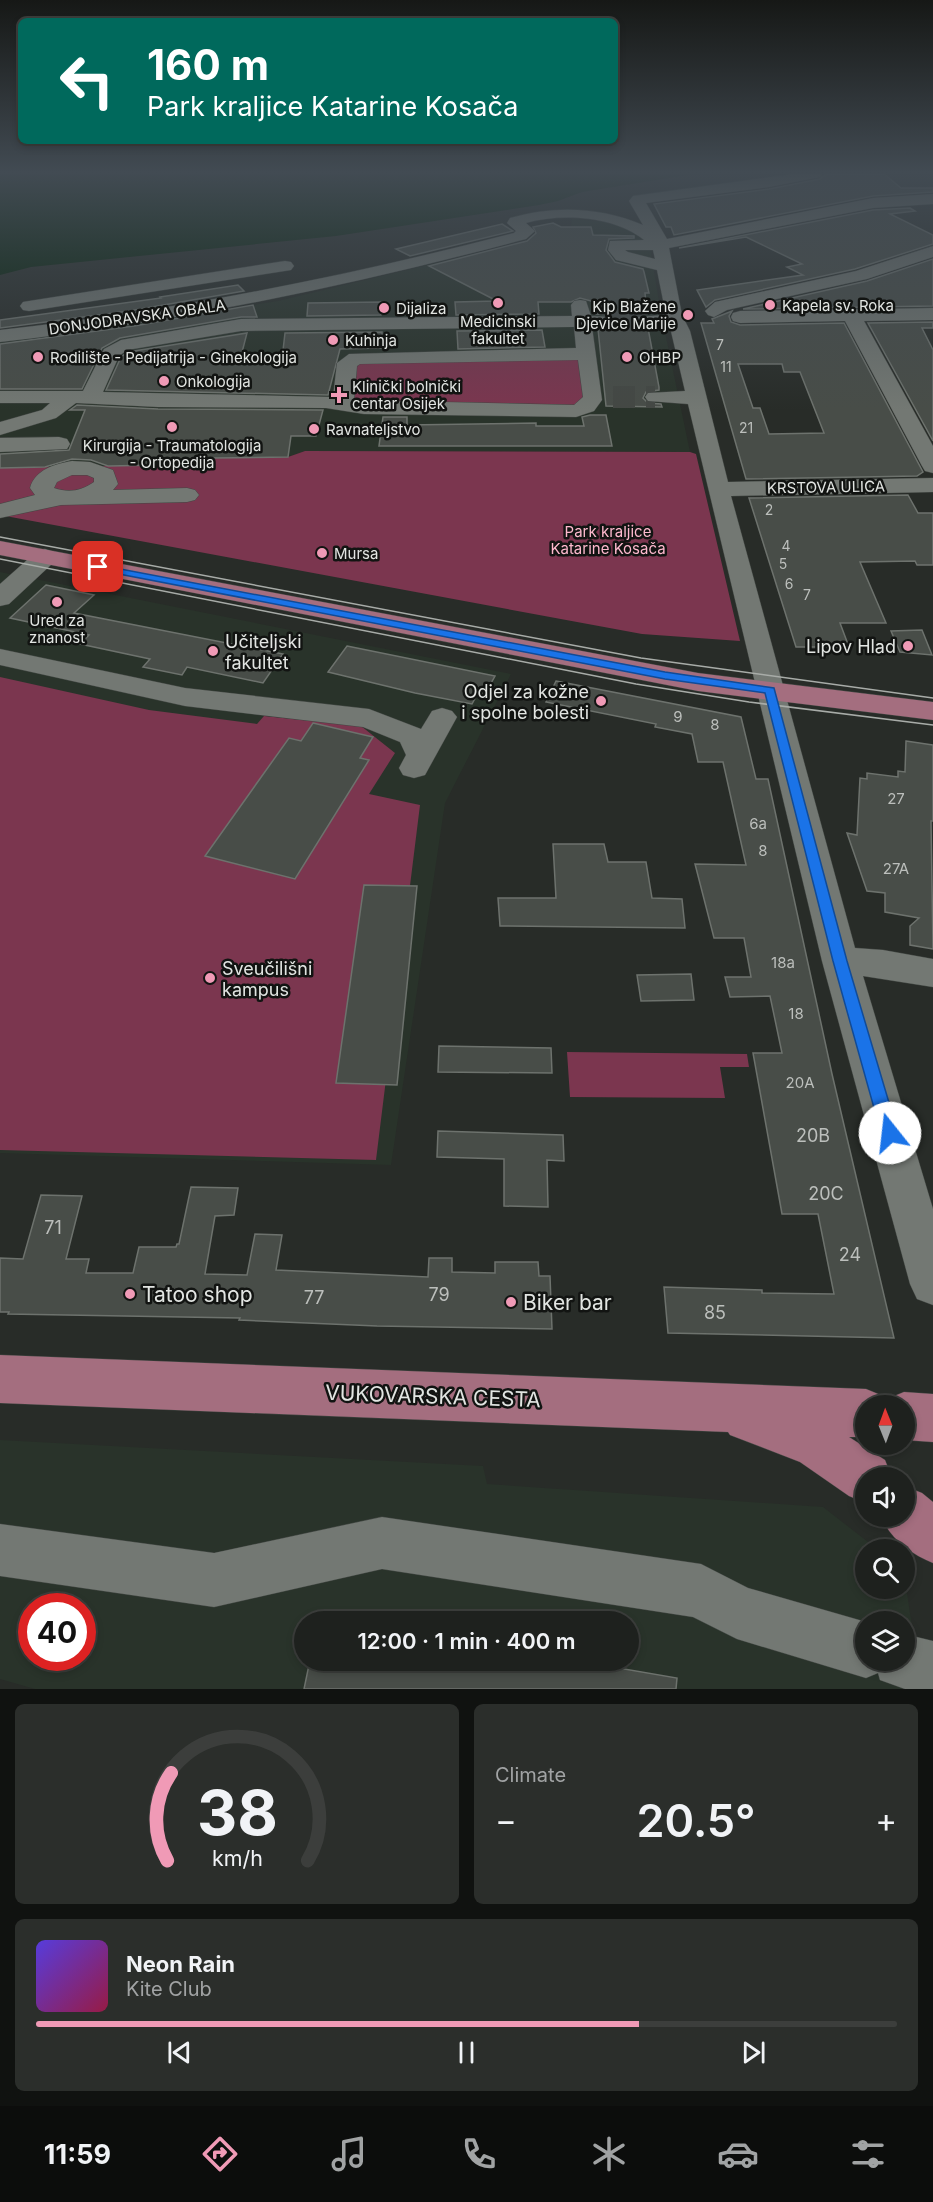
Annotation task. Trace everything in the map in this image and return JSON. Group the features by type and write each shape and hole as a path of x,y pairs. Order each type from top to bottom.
{"main road":[{"path":"0,548 705,683 933,711"},
{"name":"VUKOVARSKA CESTA","path":"0,1379 855,1413"},
{"path":"711,1407 771,1425 815,1443 855,1470"},
{"path":"915,1417 933,1418"},
{"path":"915,1521 933,1537"}],"street":[{"name":"DONJODRAVSKA OBALA","path":"0,336 164,315 270,296 455,253"},
{"path":"619,253 622,256 663,266"},
{"path":"656,253 695,315 697,398 718,489 840,961 933,1284"},
{"path":"695,315 721,306 861,275 928,253"},
{"path":"29,306 285,266"},
{"path":"145,288 164,315"},
{"path":"0,397 342,403 364,408 576,411 603,397 587,354 581,313"},
{"path":"0,429 26,422 80,398 111,353 121,346 135,342 241,325 394,322 581,313 605,321"},
{"path":"642,321 695,315 933,314"},
{"path":"852,316 933,466"},
{"path":"394,322 396,356"},
{"path":"342,403 347,363 362,357 587,354"},
{"path":"26,422 40,397"},
{"path":"655,397 697,398"},
{"path":"0,445 59,444"},
{"name":"KRSTOVA ULICA","path":"718,489 933,485"},
{"path":"0,511 38,501 72,497 187,495"},
{"path":"0,598 45,557"},
{"path":"0,657 185,697 369,718 412,736 416,763 442,717"},
{"path":"840,961 933,973"},
{"path":"0,1550 214,1580 382,1543 701,1591 737,1612 855,1647"},
{"path":"915,1664 933,1669"}],"shaded area":[{"path":"0,253 171,253 31,267 0,275"},
{"name":"Klinički bolnički centar Osijek","path":"478,253 651,253 690,452 305,451 288,457 215,458 213,464 0,468 0,339 139,323 278,301"},
{"name":"Sveučilišni kampus","path":"0,572 511,674 445,803 391,1165 0,1153"},
{"path":"0,1440 483,1466 487,1484 823,1507 864,1539 855,1539 855,1599 908,1599 910,1611 855,1611 855,1671 915,1671 915,1646 920,1689 35,1689 0,1679"}],"green space":[{"path":"581,358 589,402 577,407 349,400 354,362"},
{"name":"Park kraljice Katarine Kosača","path":"305,451 690,452 696,454 740,641 642,634 0,515 0,468 212,464 214,458 288,457"},
{"name":"Sveučilišni kampus","path":"0,677 149,710 257,724 264,716 361,726 395,753 369,794 420,805 376,1160 0,1150"},
{"path":"567,1052 747,1054 749,1067 720,1067 725,1098 570,1097"}],"building":[{"path":"404,253 423,253 410,256"},
{"path":"481,253 608,253 615,262 643,269 649,293 645,293 647,314 635,315 631,322 635,327 648,328 659,387 659,390 646,392 643,398 648,403 661,404 662,407 606,406 598,329 611,327 615,320 611,315 596,314 595,302 580,298 571,302 538,302 539,314 456,315 455,302 497,301 429,266"},
{"path":"779,253 905,253 855,269 715,300 706,307 697,290 803,275 787,267 802,264"},
{"path":"933,259 933,306 743,309 867,281"},
{"path":"238,285 244,291 129,311 0,328 0,320"},
{"path":"381,302 381,315 307,316 308,303"},
{"path":"253,305 257,317 241,317 120,338 102,348 82,389 0,389 0,344 134,326"},
{"path":"732,311 729,316 731,322 740,325 844,323 923,472 917,476 746,479 701,323 714,323 712,319","holes":["738,364 782,364 784,372 800,372 824,433 769,434 760,408 753,408"]},
{"path":"933,322 933,328 922,328 933,350 933,441 868,323"},
{"path":"542,330 545,347 458,349 457,331"},
{"path":"382,332 382,348 340,349 328,395 106,390 121,357 128,352 247,333 240,360 282,359 285,333"},
{"name":"Kirurgija - Traumatologija - Ortopedija","path":"77,405 158,409 323,410 316,436 291,436 288,457 214,458 213,464 108,466 91,460 72,459 45,467 0,468 0,454 69,450 85,410 70,410"},
{"path":"606,415 612,446 379,446 383,417 407,417 407,425 536,423 536,426 584,426 582,417"},
{"path":"908,495 918,513 933,513 933,565 917,565 915,561 860,562 886,623 840,623 849,647 796,647 749,498"},
{"name":"Učiteljski fakultet","path":"46,585 94,595 74,613 283,654 263,683 187,667 182,675 143,667 150,659 80,644 89,635 10,618"},
{"path":"922,630 932,655 900,652 891,631"},
{"path":"347,646 495,676 485,694 478,693 472,704 415,693 328,672"},
{"path":"556,681 741,717 756,779 768,779 832,1074 894,1338 668,1333 664,1287 762,1290 762,1293 834,1294 818,1214 782,1214 753,1053 782,1053 770,996 730,997 725,977 751,977 744,938 714,938 695,864 746,865 723,762 698,762 692,734 655,727 656,724 546,702"},
{"path":"313,723 373,737 360,758 369,760 295,879 205,856 289,738 301,741"},
{"path":"906,741 933,745 933,821 931,821 933,949 910,945 910,926 919,918 885,912 885,893 867,891 847,833 857,835 860,778 867,779 867,773 898,777 898,771 905,772"},
{"path":"553,844 604,844 608,862 646,862 652,898 682,899 685,928 500,926 498,898 556,898"},
{"path":"364,885 417,886 397,1085 336,1083"},
{"path":"691,974 694,1000 641,1001 637,975"},
{"path":"439,1046 551,1048 552,1073 438,1072"},
{"path":"438,1131 563,1135 564,1161 547,1160 548,1207 504,1206 504,1159 437,1157"},
{"path":"191,1187 238,1188 234,1215 215,1216 205,1274 247,1275 255,1234 282,1235 276,1270 428,1277 429,1258 452,1258 452,1272 495,1273 495,1262 538,1262 539,1276 550,1276 552,1329 377,1326 239,1320 240,1318 0,1312 0,1258 23,1259 41,1195 82,1196 66,1259 89,1259 86,1273 133,1273 139,1247 176,1247 179,1244"},
{"path":"308,1671 636,1671 677,1678 676,1689 304,1689"}],"tunnel":[{"path":"605,321 642,321"},
{"path":"613,397 655,397"}],"tram line":[{"path":"0,537 641,658 933,698"},
{"path":"0,559 636,684 749,702 933,725"}],"place":[{"name":"Medicinski fakultet","path":"498,303"},
{"name":"Kapela sv. Roka","path":"770,305"},
{"name":"Dijaliza","path":"384,308"},
{"name":"Kip Blažene Djevice Marije","path":"688,315"},
{"name":"Kuhinja","path":"333,340"},
{"name":"Rodilište - Pedijatrija - Ginekologija","path":"38,357"},
{"name":"OHBP","path":"627,357"},
{"name":"Onkologija","path":"164,381"},
{"name":"Klinički bolnički centar Osijek","path":"339,395"},
{"name":"Kirurgija - Traumatologija - Ortopedija","path":"172,427"},
{"name":"Ravnateljstvo","path":"314,429"},
{"name":"Mursa","path":"322,553"},
{"name":"Ured za znanost","path":"57,602"},
{"name":"Lipov Hlad","path":"908,646"},
{"name":"Učiteljski fakultet","path":"213,651"},
{"name":"Odjel za kožne i spolne bolesti","path":"601,701"},
{"name":"Sveučilišni kampus","path":"210,978"},
{"name":"Tatoo shop","path":"130,1294"},
{"name":"Biker bar","path":"511,1302"}],"route":[{"path":"98,567 712,684 770,690 840,961 890,1133"}]}
